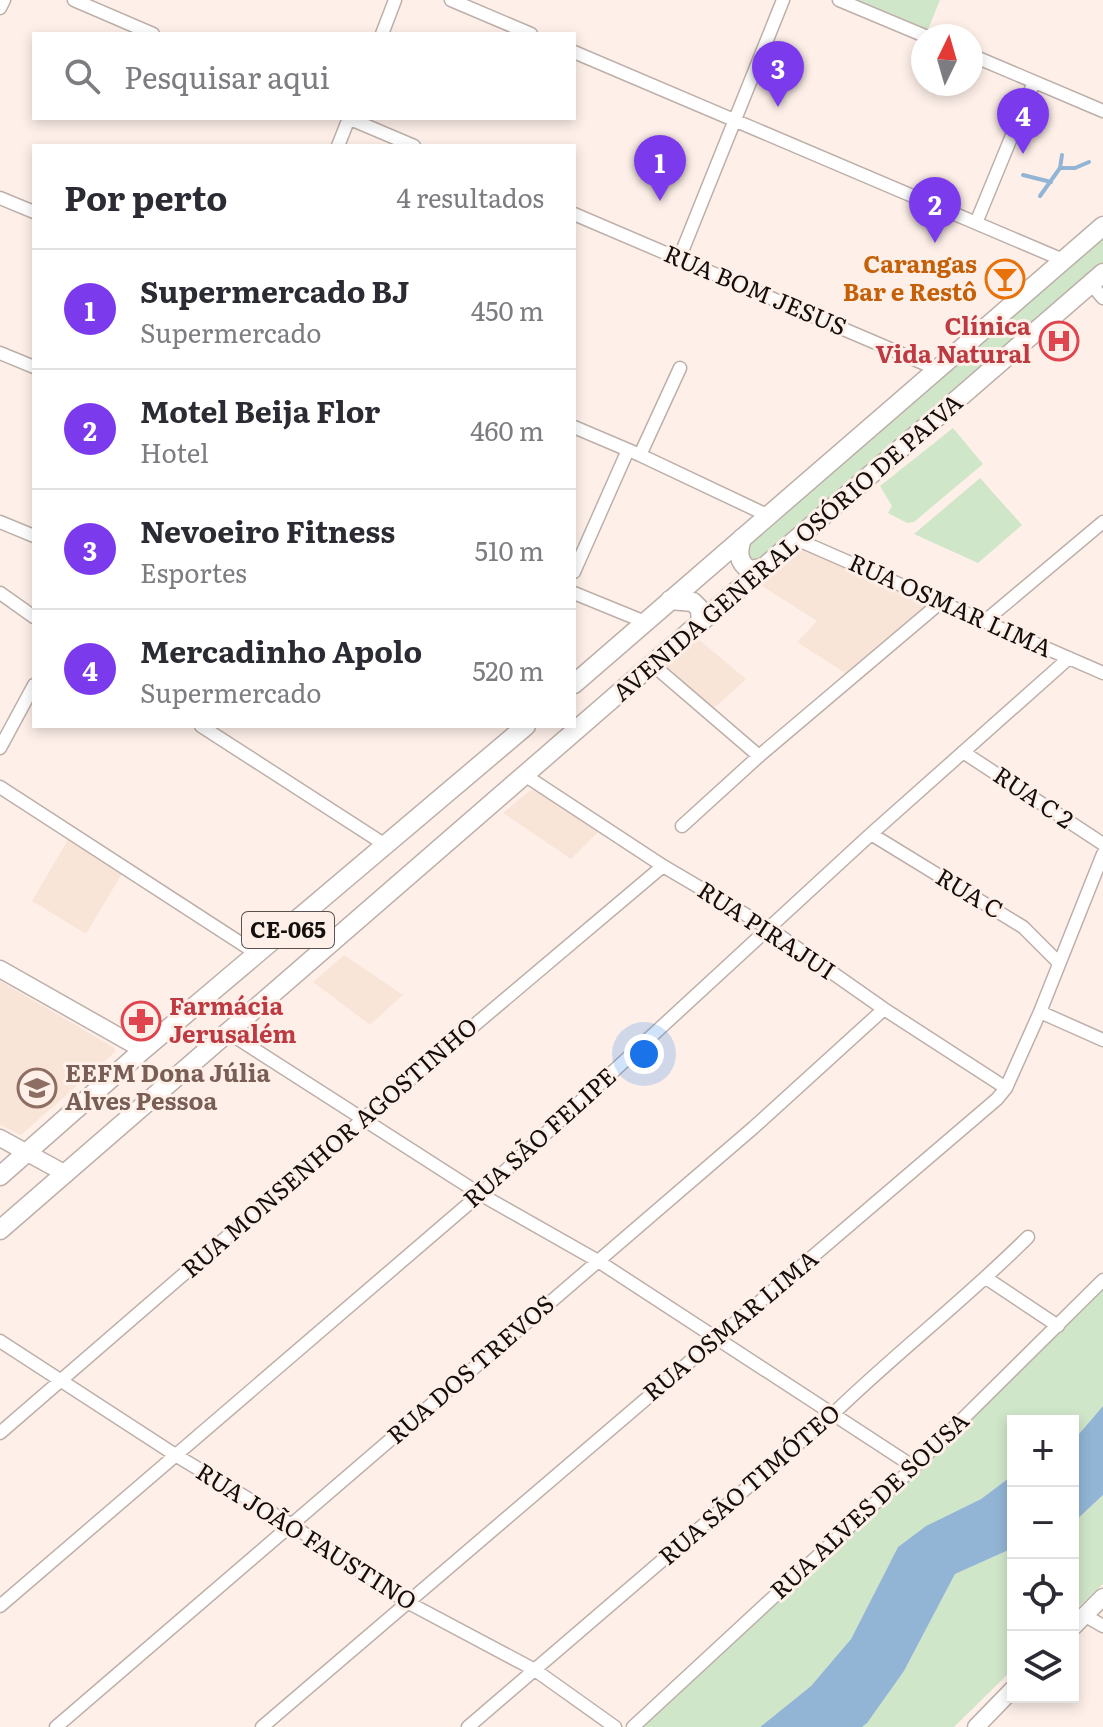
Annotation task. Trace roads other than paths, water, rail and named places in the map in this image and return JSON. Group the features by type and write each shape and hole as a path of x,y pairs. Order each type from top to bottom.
{"main road":[{"name":"AVENIDA GENERAL OSÓRIO DE PAIVA","path":"576,682 1103,226"},
{"name":"AVENIDA GENERAL OSÓRIO DE PAIVA","path":"0,1230 766,567 1099,285"},
{"path":"742,538 739,553 742,563 750,570 766,567"},
{"path":"670,600 693,602 700,609 701,623"},
{"name":"CE-065","path":"0,1176 521,728"}],"street":[{"path":"0,8 4,0"},
{"path":"74,0 148,32"},
{"path":"383,32 395,0"},
{"path":"451,0 526,32"},
{"path":"679,259 783,0"},
{"path":"839,0 911,30"},
{"path":"576,53 1063,260"},
{"path":"983,60 1103,111"},
{"path":"976,223 1034,82"},
{"path":"339,144 347,120"},
{"path":"353,120 409,144"},
{"path":"0,198 32,211"},
{"name":"RUA BOM JESUS","path":"576,215 937,369"},
{"path":"0,353 32,366"},
{"path":"576,568 680,368"},
{"path":"576,428 767,515"},
{"path":"0,522 32,535"},
{"path":"985,621 1103,522"},
{"name":"RUA OSMAR LIMA","path":"798,540 1103,673"},
{"path":"0,593 32,616"},
{"path":"576,594 645,622"},
{"path":"682,826 759,756 941,602"},
{"name":"RUA SÃO FELIPE","path":"0,1606 480,1194 871,834 1069,658"},
{"path":"653,665 759,756"},
{"path":"0,748 32,689"},
{"path":"204,728 387,846"},
{"name":"RUA C 2","path":"963,752 1103,844"},
{"name":"RUA PIRAJUI","path":"526,776 663,866 770,929 884,1009 1006,1088"},
{"path":"0,787 259,955"},
{"name":"RUA C","path":"871,834 1023,927 1059,963"},
{"name":"RUA OSMAR LIMA","path":"262,1727 997,1099 1006,1088 1040,1012 1103,854"},
{"name":"RUA MONSENHOR AGOSTINHO","path":"0,1433 362,1120 663,866"},
{"path":"0,969 143,1050"},
{"name":"RUA DOS TREVOS","path":"56,1727 598,1261 884,1009"},
{"path":"1040,1012 1103,1040"},
{"path":"229,1033 480,1194 598,1261 914,1467"},
{"path":"0,1138 66,1174"},
{"name":"RUA SÃO TIMÓTEO","path":"468,1727 834,1413 1028,1237"},
{"path":"986,1278 1058,1326"},
{"name":"RUA ALVES DE SOUSA","path":"633,1727 914,1467 1103,1280"},
{"name":"RUA JOÃO FAUSTINO","path":"0,1341 177,1456 290,1524 407,1602 535,1670 615,1727"},
{"path":"1079,1621 1103,1597"},
{"path":"1079,1621 1103,1626"},
{"path":"976,1727 1007,1695"}],"water":[{"path":"1103,1406 1103,1495 1079,1517 1079,1487 1079,1434"},
{"path":"1007,1480 1007,1551 955,1574 904,1671 867,1723 862,1727 760,1727 811,1686 851,1639 898,1547 926,1526 981,1499"}],"waterway":[{"path":"1062,155 1060,168 1075,168 1089,162"},
{"path":"1040,196 1060,168"},
{"path":"1023,175 1051,182"}],"place":[{"name":"Nevoeiro Fitness","path":"778,107"},
{"name":"Mercadinho Apolo","path":"1023,154"},
{"name":"Supermercado BJ","path":"660,201"},
{"name":"Motel Beija Flor","path":"935,243"},
{"name":"Carangas Bar e Restô","path":"1005,279"},
{"name":"Clínica Vida Natural","path":"1059,341"},
{"name":"Farmácia Jerusalém","path":"141,1021"},
{"name":"EEFM Dona Júlia Alves Pessoa","path":"37,1088"}]}
